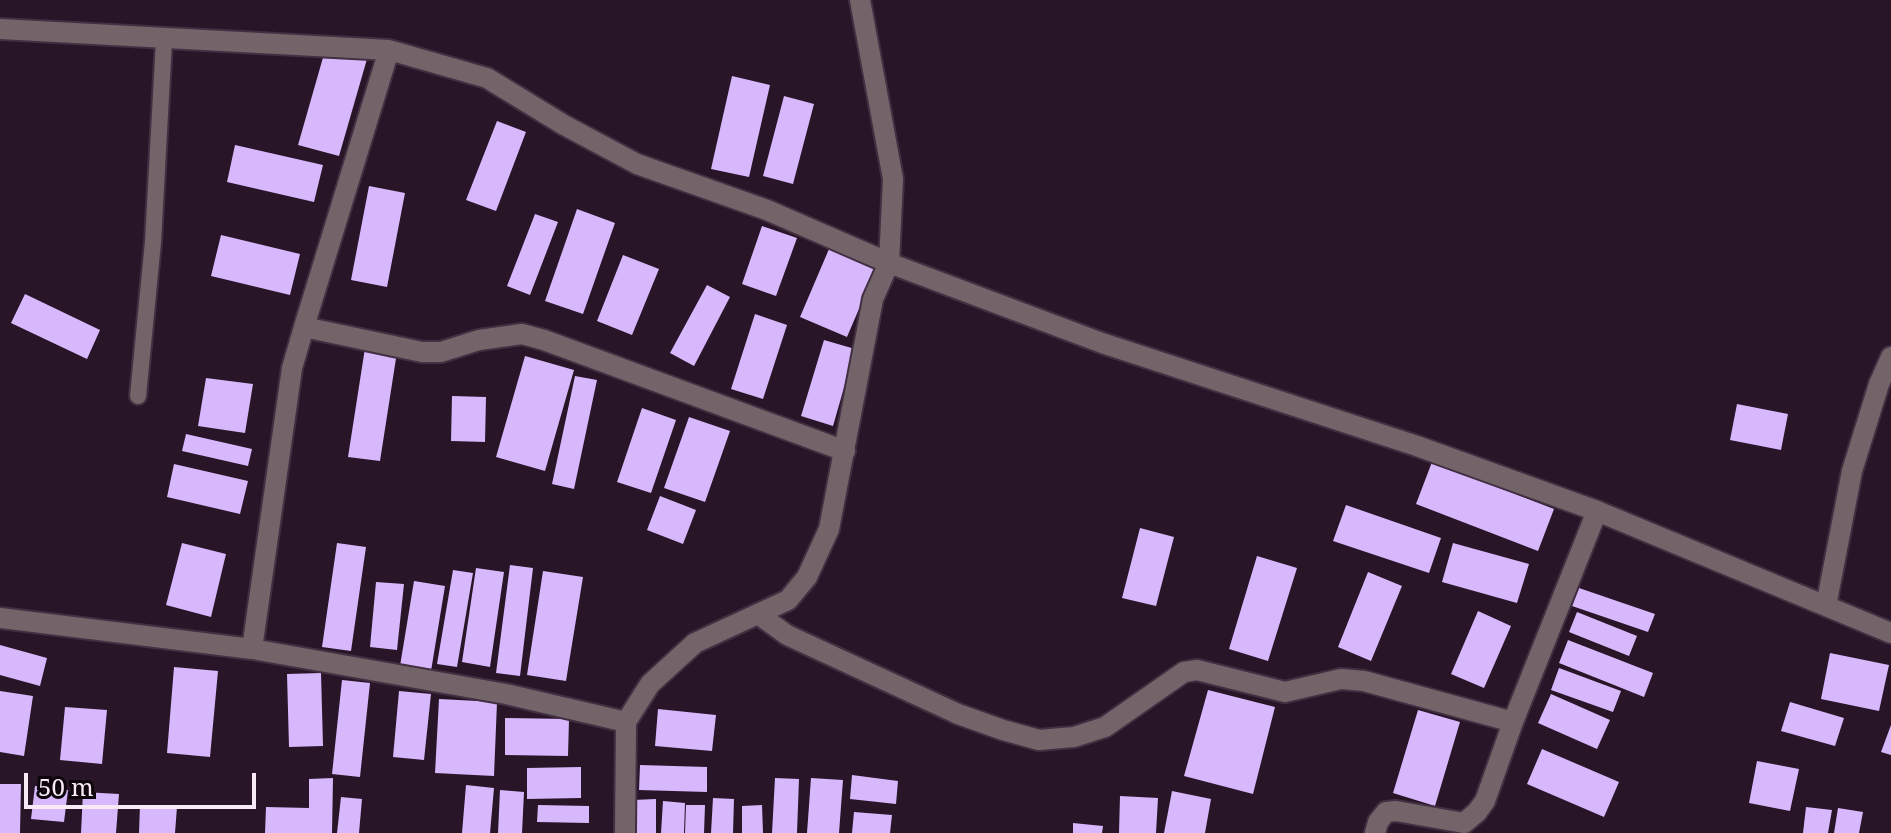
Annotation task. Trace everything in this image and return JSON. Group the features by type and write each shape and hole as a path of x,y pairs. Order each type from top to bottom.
{"street":[{"path":"625,833 626,722 650,684 695,643 788,600 807,577 829,529 873,299 889,263 893,179 860,0"},
{"path":"0,29 389,50 487,78 564,125 637,164 767,210 889,263 1102,343 1417,446 1597,511 1891,633"},
{"path":"252,649 292,368 389,50"},
{"path":"304,327 422,352 441,352 479,340 522,334 845,451"},
{"path":"1826,606 1852,471 1879,384 1891,357"},
{"path":"1375,833 1378,822 1386,812 1396,811 1464,828 1485,801 1597,511"},
{"path":"758,614 787,635 958,714 1039,740 1074,737 1105,727 1184,672 1197,670 1285,692 1341,679 1364,681 1513,722"},
{"path":"0,618 252,649 506,694 626,722"}],"lane":[{"path":"138,396 153,242 164,40"}],"building":[{"path":"326,47 367,59 339,156 298,145"},
{"path":"732,76 770,85 749,177 711,169"},
{"path":"784,96 814,104 793,184 763,176"},
{"path":"497,121 526,132 496,211 466,200"},
{"path":"235,145 323,165 314,202 227,182"},
{"path":"369,186 405,193 387,287 351,280"},
{"path":"577,209 615,223 583,314 545,301"},
{"path":"535,214 558,222 530,295 507,286"},
{"path":"762,226 797,238 776,296 742,284"},
{"path":"221,235 300,254 290,295 211,276"},
{"path":"829,249 876,269 847,337 800,317"},
{"path":"623,255 659,269 632,335 597,321"},
{"path":"707,285 730,297 694,366 670,353"},
{"path":"25,294 100,330 87,359 11,323"},
{"path":"755,314 787,325 763,399 731,389"},
{"path":"824,340 855,349 833,426 801,416"},
{"path":"365,348 397,352 380,461 348,457"},
{"path":"525,356 574,370 545,471 496,457"},
{"path":"575,376 597,380 574,489 552,484"},
{"path":"206,378 253,384 245,433 198,426"},
{"path":"452,396 486,397 485,442 451,441"},
{"path":"1737,404 1788,414 1781,450 1730,440"},
{"path":"642,408 676,420 651,493 617,482"},
{"path":"689,417 730,431 705,502 664,488"},
{"path":"186,434 252,449 248,466 182,451"},
{"path":"1432,462 1554,509 1538,551 1416,504"},
{"path":"174,464 248,481 240,514 167,497"},
{"path":"660,496 696,510 683,544 647,530"},
{"path":"1346,505 1441,538 1429,573 1333,541"},
{"path":"1140,528 1174,537 1156,606 1122,598"},
{"path":"182,543 226,554 211,617 166,605"},
{"path":"337,543 366,547 351,651 322,647"},
{"path":"1453,543 1529,564 1517,603 1442,582"},
{"path":"1257,556 1297,568 1268,661 1229,649"},
{"path":"510,565 533,568 520,676 496,673"},
{"path":"476,568 504,572 490,667 462,662"},
{"path":"453,570 473,573 457,667 437,664"},
{"path":"543,571 583,577 566,681 527,675"},
{"path":"1368,572 1402,586 1371,661 1338,647"},
{"path":"414,581 445,586 431,671 400,666"},
{"path":"376,582 404,584 397,650 370,647"},
{"path":"1579,588 1655,614 1648,632 1572,606"},
{"path":"1478,611 1511,626 1484,688 1451,674"},
{"path":"1577,612 1637,636 1629,656 1569,632"},
{"path":"1568,640 1653,673 1644,697 1559,663"},
{"path":"0,645 47,658 40,686 0,675"},
{"path":"1830,653 1889,665 1879,711 1821,699"},
{"path":"174,667 218,671 210,757 167,753"},
{"path":"1559,668 1621,691 1613,712 1551,690"},
{"path":"321,673 323,746 289,747 287,674"},
{"path":"342,680 370,683 360,777 332,774"},
{"path":"1208,690 1275,707 1253,794 1184,776"},
{"path":"0,691 33,696 24,756 0,752"},
{"path":"399,691 431,694 424,760 393,757"},
{"path":"1551,694 1610,720 1597,749 1538,723"},
{"path":"439,699 497,702 494,776 435,773"},
{"path":"1790,702 1844,718 1835,746 1781,731"},
{"path":"65,707 107,710 102,764 60,760"},
{"path":"658,709 716,715 712,751 655,746"},
{"path":"1418,710 1460,722 1435,806 1393,793"},
{"path":"505,718 569,719 568,756 505,755"},
{"path":"1891,725 1891,755 1881,752"},
{"path":"1542,749 1619,782 1604,817 1527,784"},
{"path":"1757,761 1799,769 1790,811 1749,803"},
{"path":"640,765 707,767 707,792 639,790"},
{"path":"581,767 581,798 527,799 527,768"},
{"path":"852,775 898,781 896,804 850,799"},
{"path":"333,778 332,833 265,833 266,807 309,808 309,779"},
{"path":"775,778 799,779 797,833 772,833"},
{"path":"811,778 843,780 839,833 807,833"},
{"path":"0,784 21,784 20,833 0,833"},
{"path":"466,785 494,788 490,833 462,833"},
{"path":"35,786 68,790 64,822 31,819"},
{"path":"500,790 524,792 522,833 498,833"},
{"path":"1172,791 1211,799 1205,833 1164,833"},
{"path":"83,792 119,794 116,833 81,833"},
{"path":"1120,796 1158,798 1156,833 1119,833"},
{"path":"341,797 362,799 359,833 337,833"},
{"path":"713,798 734,799 733,833 711,833"},
{"path":"656,799 656,833 633,833 633,800"},
{"path":"663,801 685,803 684,833 661,833"},
{"path":"140,805 177,807 175,833 139,833"},
{"path":"538,805 589,806 589,823 537,822"},
{"path":"686,805 705,805 704,833 685,833"},
{"path":"762,805 763,833 742,833 742,806"},
{"path":"1806,807 1832,810 1828,833 1803,833"},
{"path":"1838,808 1863,812 1859,833 1834,833"},
{"path":"854,812 892,815 890,833 852,833"},
{"path":"1073,823 1103,826 1102,833 1073,833"}]}
